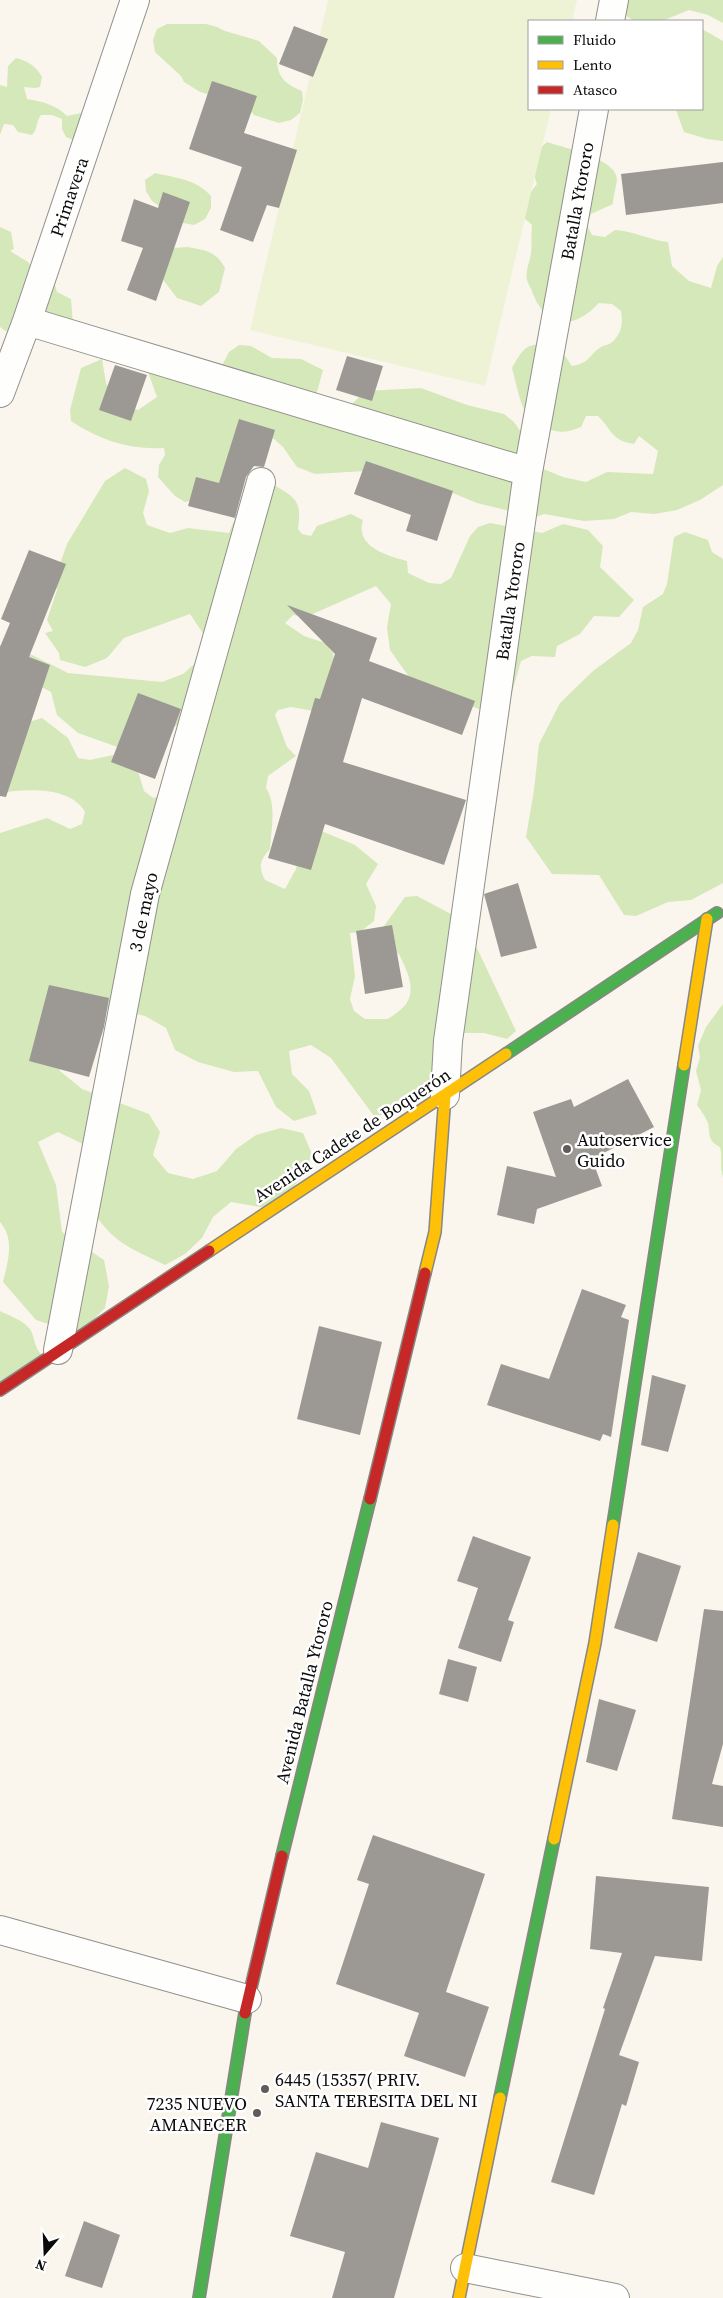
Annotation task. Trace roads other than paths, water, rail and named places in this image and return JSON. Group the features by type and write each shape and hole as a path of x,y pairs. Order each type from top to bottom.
{"street":[{"name":"Primavera","path":"0,393 27,321 136,0"},
{"path":"610,20 614,0"},
{"name":"Batalla Ytororo","path":"445,1095 448,1041 528,472 594,110"},
{"path":"27,321 528,472"},
{"name":"3 de mayo","path":"58,1350 145,894 261,482"},
{"name":"Avenida Cadete de Boquerón","path":"0,1390 723,909"},
{"path":"459,2298 595,1643 707,919"},
{"name":"Avenida Batalla Ytororo","path":"199,2298 247,1999 435,1232 445,1095"},
{"path":"0,1930 247,1999"},
{"path":"465,2268 614,2298"}],"place":[{"name":"Autoservice Guido","path":"567,1149"},
{"name":"6445 (15357( PRIV. SANTA TERESITA DEL NI","path":"265,2089"},
{"name":"7235 NUEVO AMANECER","path":"257,2113"}]}
